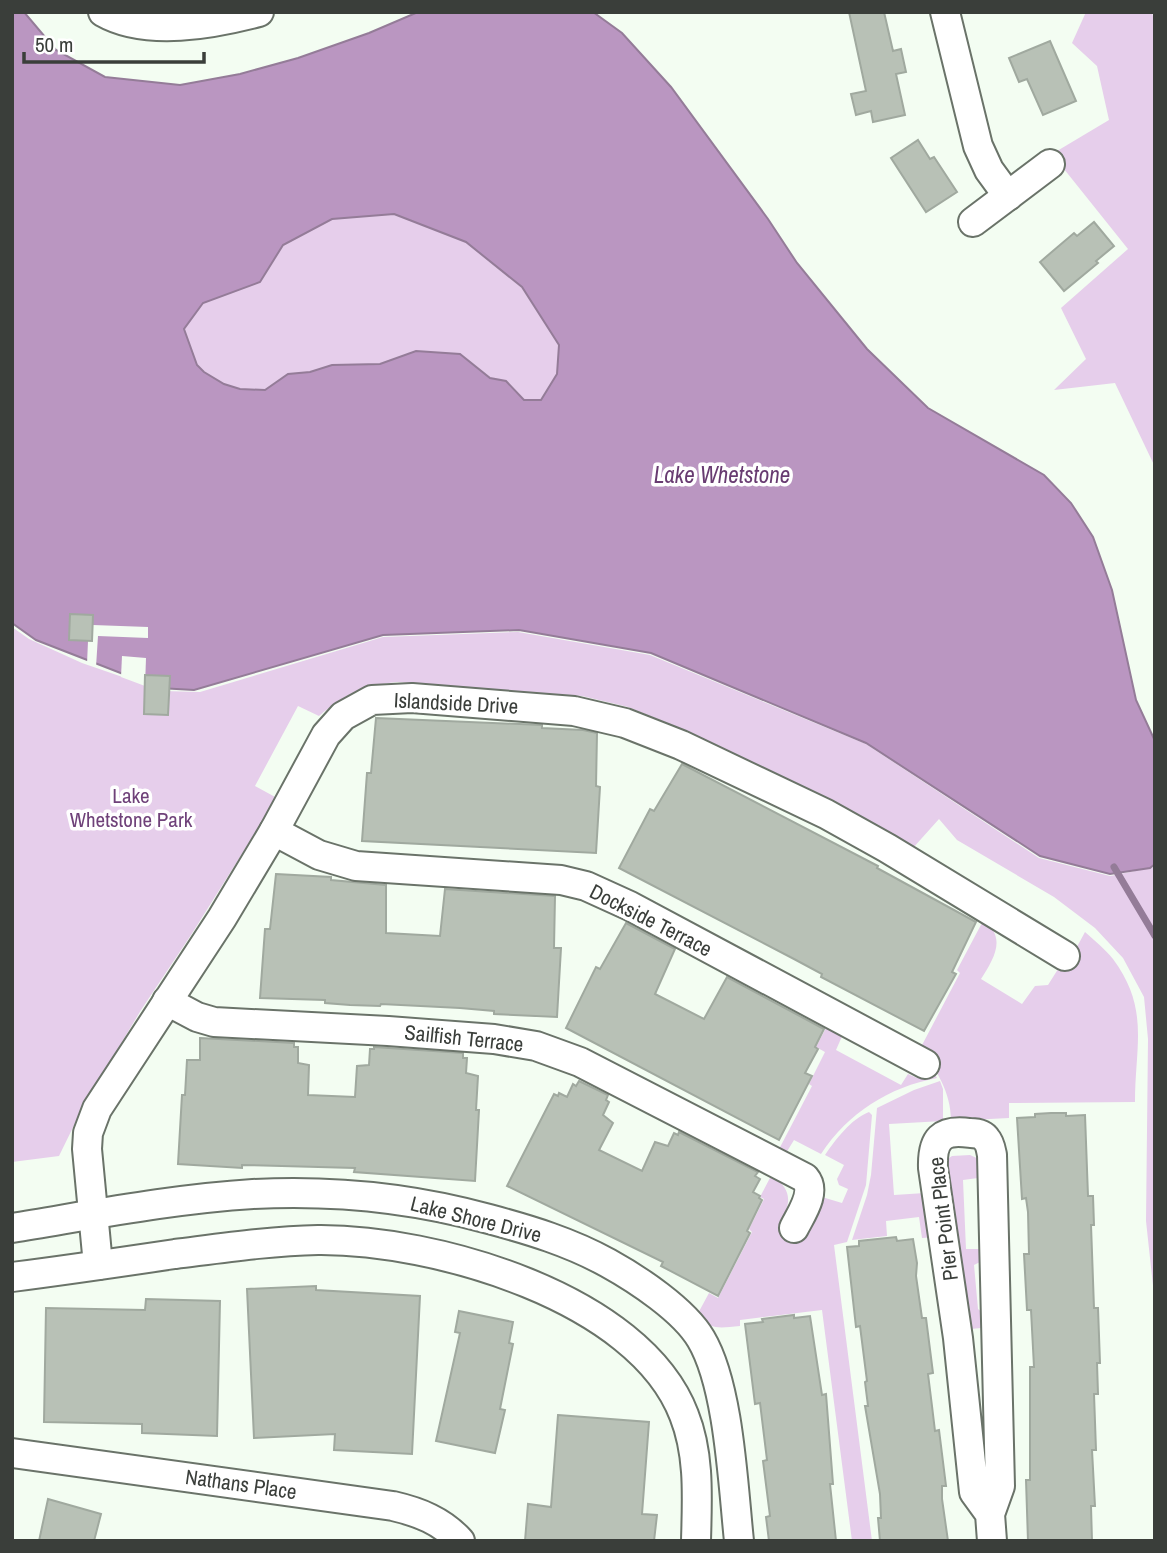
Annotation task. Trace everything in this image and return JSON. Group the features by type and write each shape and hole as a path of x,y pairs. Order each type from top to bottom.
{"street":[{"path":"103,12 132,23 176,27 259,12"},
{"path":"944,12 978,146 989,170 1008,196"},
{"path":"972,222 1049,164"},
{"name":"Islandside Drive","path":"98,1265 88,1168 88,1133 97,1109 222,918 274,831 326,735 337,721 360,704 372,700 398,697 574,711 625,723 754,779 887,848 1065,956"},
{"name":"Dockside Terrace","path":"274,831 319,855 356,866 561,880 586,886 925,1063"},
{"name":"Sailfish Terrace","path":"167,1001 197,1017 215,1022 495,1039 536,1046 580,1062 805,1178 809,1181 810,1190 794,1228"},
{"name":"Pier Point Place","path":"951,1132 980,1134 986,1138 992,1155 1000,1486 991,1527 974,1492 959,1351 933,1168 936,1142 951,1132"},
{"name":"Lake Shore Drive","path":"12,1228 200,1199 294,1193 359,1196 424,1204 476,1215 549,1236 626,1272 687,1322 701,1337 709,1355 723,1407 739,1541"},
{"path":"12,1277 266,1243 321,1240 372,1244 480,1266 555,1296 611,1327 636,1346 672,1391 684,1413 692,1439 696,1467 696,1541"},
{"name":"Nathans Place","path":"12,1453 393,1506 424,1515 443,1525 460,1541"}],"green space":[{"path":"1086,12 1152,12 1155,25 1155,467 1115,383 1054,390 1086,359 1061,308 1128,249 1052,154 1109,120 1097,66 1072,43"},
{"path":"394,214 466,242 522,288 559,345 557,374 541,400 525,400 506,381 490,378 460,354 416,351 380,364 332,365 310,372 288,374 265,390 240,389 224,384 197,365 184,329 203,303 260,282 283,245 332,219"},
{"name":"Lake Whetstone Park","path":"12,627 29,639 82,663 163,691 200,692 383,637 518,632 650,655 866,744 1039,858 1110,876 1155,867 1155,1304 1146,1221 1148,1039 1144,997 1123,958 1095,928 1054,897 957,840 939,819 913,848 879,826 813,791 665,722 628,707 582,696 397,682 355,692 319,716 298,706 255,786 277,798 141,1010 82,1109 59,1156 12,1162"},
{"path":"983,921 991,927 997,941 993,957 981,979 1022,1004 1035,986 1048,985 1060,966 1065,969 1085,932 1113,959 1125,977 1136,1011 1138,1045 1135,1102 1009,1103 1009,1118 951,1121 945,1091 921,1047 960,973 957,970"},
{"path":"828,1024 843,1034 836,1050 901,1085 908,1074 917,1078 924,1064 937,1078 902,1088 871,1104 844,1126 821,1154 794,1140 786,1153 777,1153 812,1086 809,1084 825,1052 816,1047"},
{"path":"940,1081 943,1089 943,1121 889,1124 894,1195 925,1193 936,1237 922,1238 919,1217 886,1221 887,1236 852,1240 871,1175 877,1108"},
{"path":"869,1112 872,1115 866,1185 847,1242 834,1245 872,1541 852,1541 822,1310 740,1320 740,1326 727,1327 712,1326 696,1317 709,1293 718,1298 752,1232 749,1229 764,1199 760,1197 772,1174 784,1187 788,1199 778,1228 795,1236 822,1197 842,1203 848,1189 839,1185 837,1179 844,1165 825,1155 850,1124"},
{"path":"970,1155 981,1160 982,1175 963,1180 966,1249 980,1249 985,1253 984,1260 974,1265 978,1309 985,1315 986,1323 981,1328 971,1329 942,1163 952,1156"}],"water":[{"name":"Lake Whetstone","path":"12,12 24,12 56,50 105,77 180,85 240,74 298,58 418,12 593,12 622,33 671,87 797,263 867,349 928,408 1044,475 1071,503 1093,537 1112,590 1136,700 1155,741 1155,864 1150,868 1110,874 1040,856 866,743 651,653 519,630 383,635 194,690 159,688 36,640 12,623","holes":["394,214 466,242 522,287 559,345 557,374 541,400 524,400 506,381 490,378 460,354 416,351 380,364 332,365 310,372 288,374 265,390 240,389 224,384 197,365 184,329 203,303 260,282 283,245 332,219"]}],"pier":[{"path":"70,614 93,615 93,625 148,627 148,638 98,636 96,667 87,664 88,641 69,640"},
{"path":"122,656 146,658 145,686 121,677"}],"building":[{"path":"849,12 884,12 893,51 901,49 906,72 896,74 905,115 873,122 871,111 856,115 851,94 866,91"},
{"path":"1050,41 1076,101 1043,115 1027,79 1019,82 1009,58"},
{"path":"918,140 930,159 934,157 957,192 926,212 891,158"},
{"path":"1094,222 1114,246 1064,291 1040,262 1074,233 1077,236"},
{"path":"70,614 93,615 92,641 69,640"},
{"path":"145,675 170,676 168,715 144,714"},
{"path":"376,718 542,725 542,728 597,733 596,786 600,787 596,853 362,841 367,773 371,773"},
{"path":"682,764 878,866 877,868 976,922 952,972 956,974 924,1031 821,977 822,974 794,959 619,868 650,809 654,811"},
{"path":"276,874 331,877 331,880 386,885 386,933 440,936 445,889 555,896 554,948 561,948 557,1017 494,1014 494,1011 460,1008 350,1005 325,1003 325,1000 260,998 265,929 270,929"},
{"path":"626,923 675,949 655,994 704,1019 727,977 824,1029 815,1047 818,1049 805,1073 812,1076 779,1140 566,1028 596,967 600,969"},
{"path":"200,1038 294,1043 294,1047 298,1047 298,1063 309,1065 308,1095 355,1097 357,1066 369,1065 370,1049 374,1047 463,1053 463,1058 467,1058 466,1073 478,1076 475,1181 354,1172 355,1168 242,1165 242,1168 178,1164 187,1060 200,1060"},
{"path":"579,1081 608,1095 606,1100 609,1102 603,1115 613,1123 599,1150 642,1171 655,1142 668,1146 674,1133 678,1135 679,1132 758,1172 755,1176 760,1179 753,1192 762,1200 747,1231 750,1233 718,1296 661,1266 663,1262 507,1186 554,1094 567,1097 573,1084 576,1086"},
{"path":"1066,1113 1066,1116 1085,1115 1088,1196 1093,1196 1094,1225 1091,1225 1094,1308 1098,1308 1100,1363 1097,1363 1098,1394 1094,1394 1096,1450 1092,1450 1095,1506 1091,1506 1092,1541 1028,1541 1026,1480 1030,1480 1030,1367 1034,1367 1024,1254 1029,1254 1028,1212 1026,1198 1022,1199 1017,1118 1035,1117 1035,1114"},
{"path":"896,1237 897,1241 913,1239 922,1318 926,1318 933,1373 928,1374 935,1431 939,1430 946,1486 942,1486 942,1499 948,1541 880,1541 880,1494 865,1406 868,1406 867,1381 860,1326 856,1327 847,1247 859,1246 859,1241"},
{"path":"316,1286 316,1290 420,1296 412,1454 334,1450 335,1434 254,1438 247,1289"},
{"path":"146,1299 220,1301 217,1436 142,1433 142,1424 44,1422 46,1308 145,1310"},
{"path":"459,1311 513,1322 509,1343 513,1344 500,1409 505,1410 495,1453 436,1441 460,1333 455,1332"},
{"path":"794,1315 794,1318 810,1316 822,1395 826,1394 833,1484 830,1484 836,1541 769,1541 766,1517 770,1516 763,1461 767,1460 760,1403 755,1404 745,1324"},
{"path":"558,1415 649,1422 642,1514 657,1515 654,1541 525,1541 528,1504 551,1507"},
{"path":"48,1499 101,1514 94,1541 39,1541"}],"waterway":[{"path":"1114,867 1155,936"}]}
